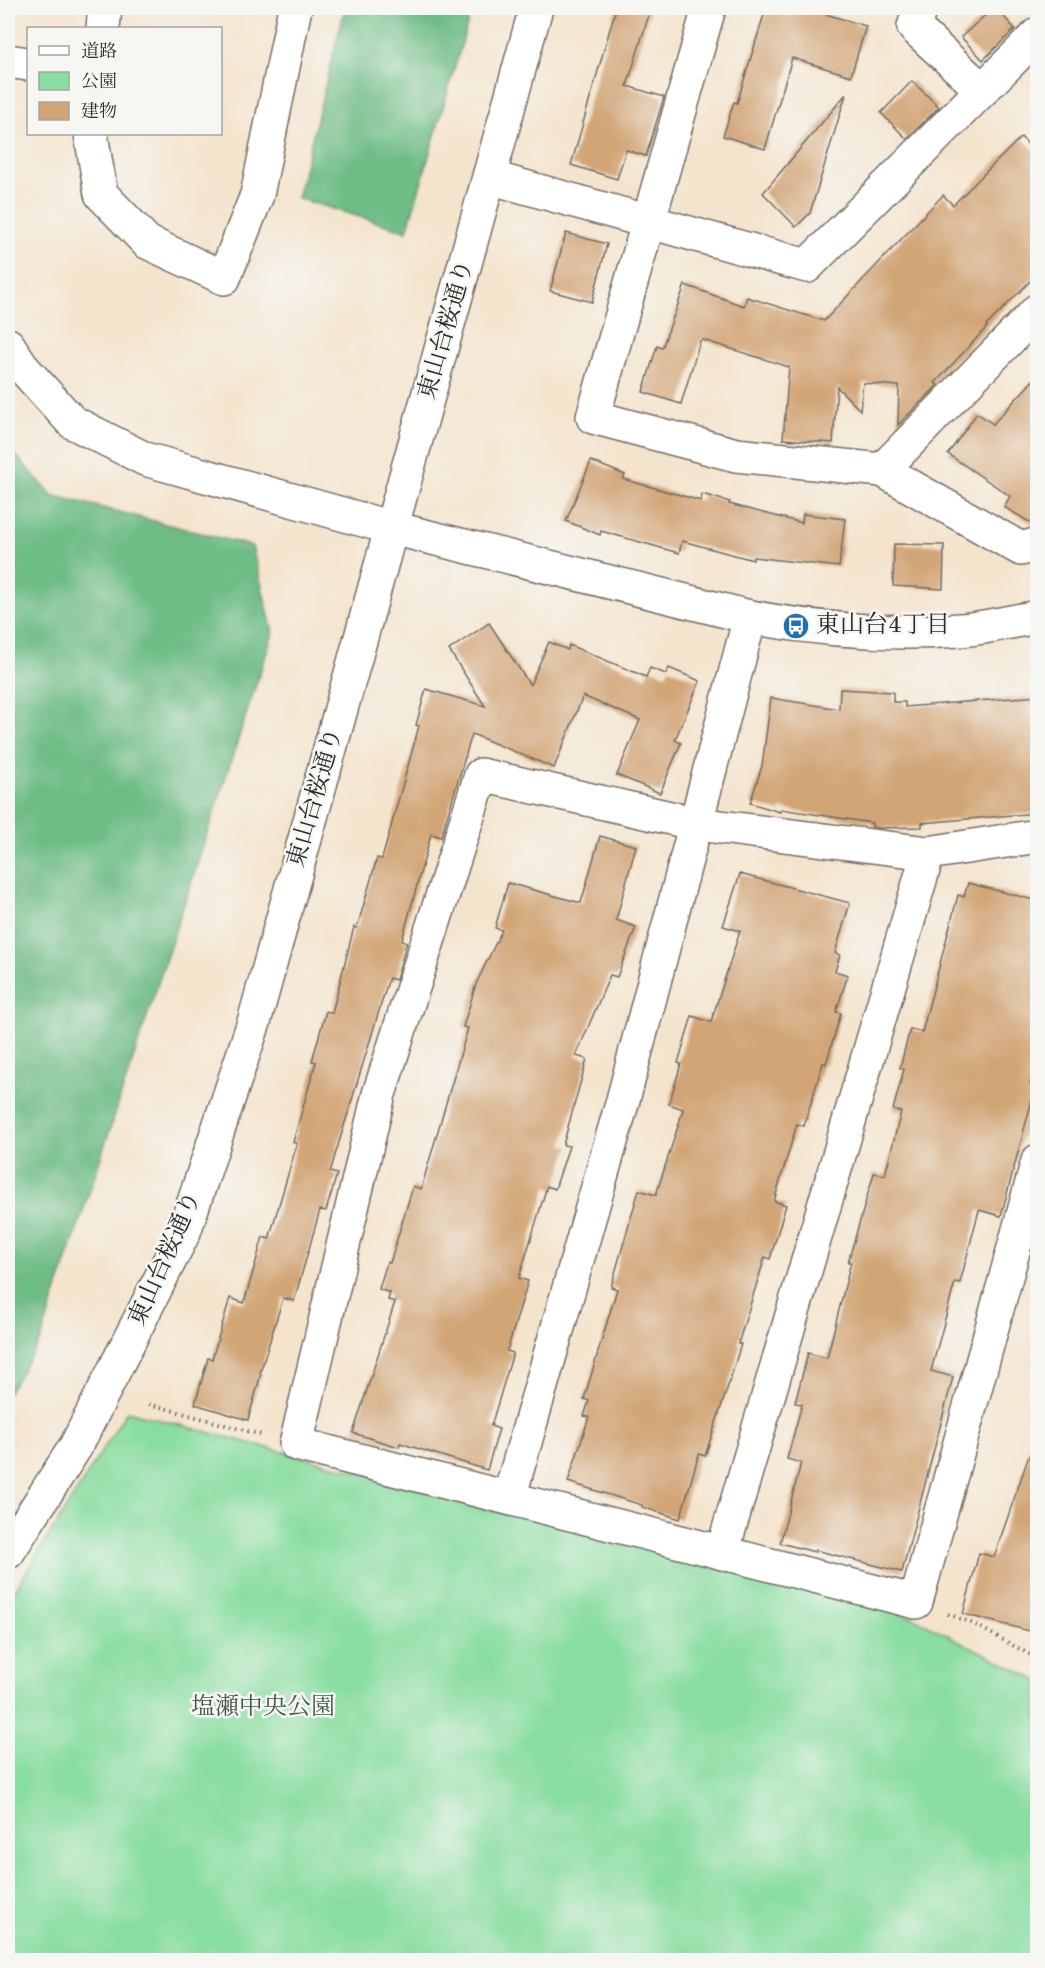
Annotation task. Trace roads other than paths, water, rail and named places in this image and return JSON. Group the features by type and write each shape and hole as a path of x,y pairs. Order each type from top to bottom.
{"street":[{"path":"103,27 105,8"},
{"path":"91,135 101,194 147,242 224,278 257,195 295,8"},
{"name":"東山台桜通り","path":"8,1552 76,1446 184,1232 254,1022 536,8"},
{"path":"709,8 593,417 736,455 882,470 1021,549 1038,544"},
{"path":"920,8 914,27 982,90"},
{"path":"489,177 807,266 1038,34"},
{"path":"8,61 27,64"},
{"path":"882,470 1038,310"},
{"path":"8,345 24,369 72,422 145,459 392,528 750,617 796,626 890,633 963,630 1038,617"},
{"path":"509,1498 623,1100 750,617"},
{"path":"1038,836 928,853 697,824 481,775 379,1094 296,1444 916,1602 1038,1161"},
{"path":"722,1552 928,853"}],"place":[{"name":"東山台4丁目","path":"796,626"}],"park label":[{"name":"塩瀬中央公園","path":"263,1708"}]}
